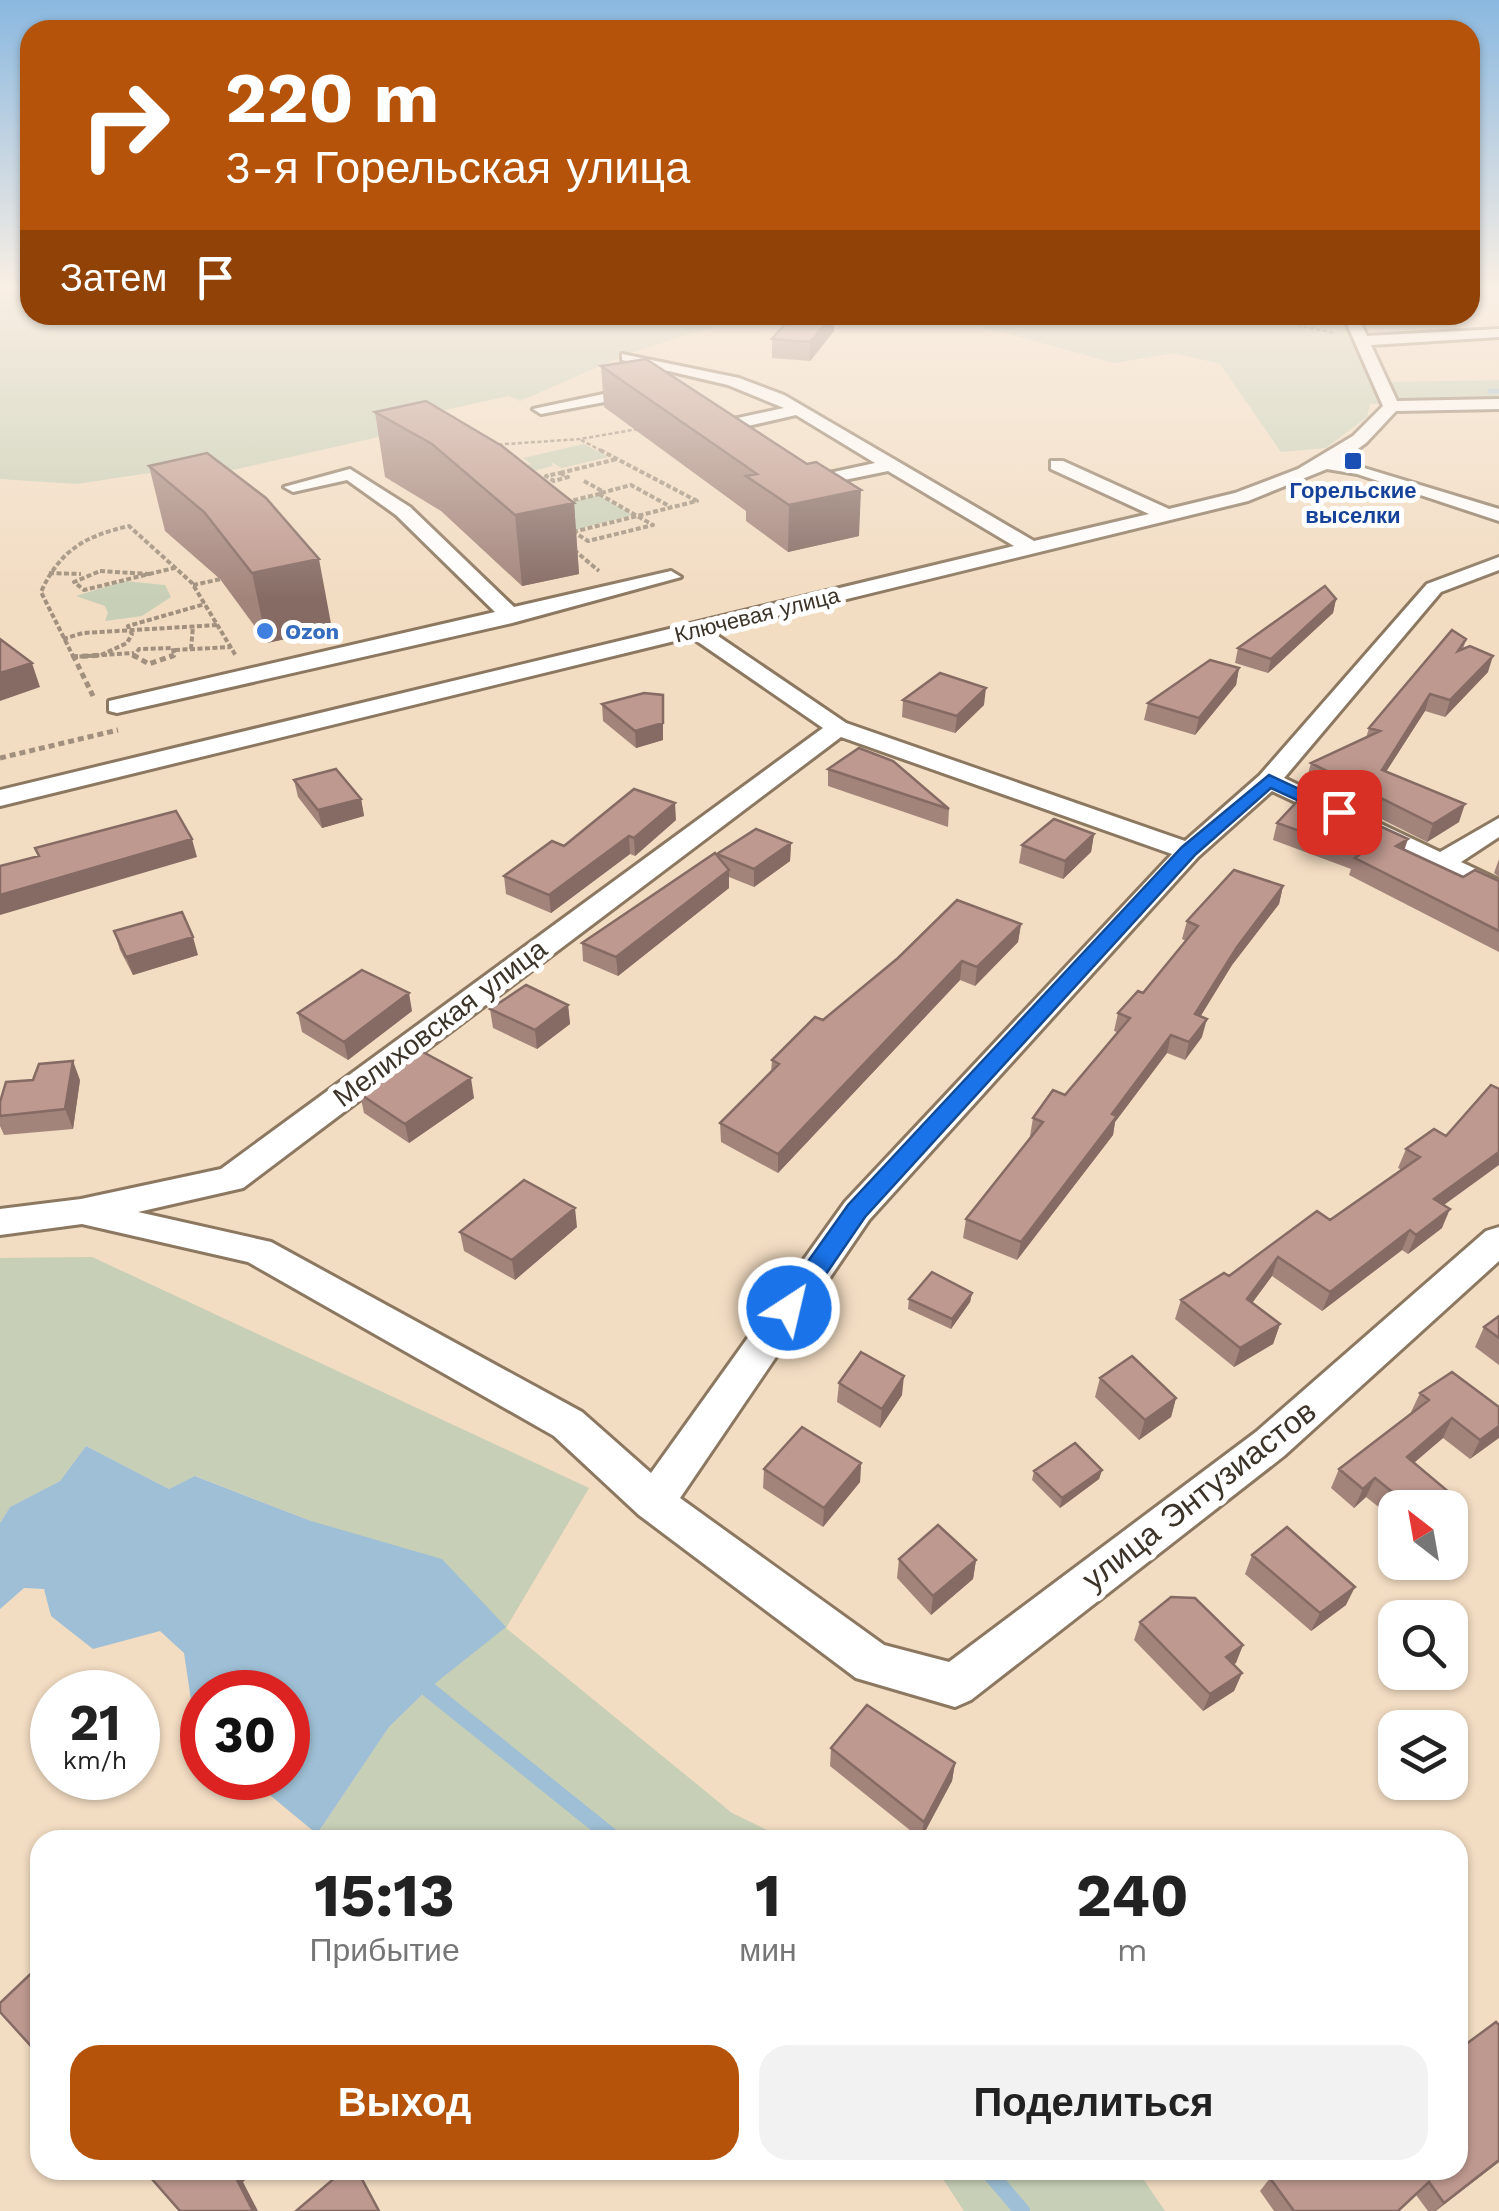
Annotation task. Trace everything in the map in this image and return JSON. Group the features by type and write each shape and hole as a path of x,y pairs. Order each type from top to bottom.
{"street":[{"path":"541,409 630,393"},
{"path":"766,393 1032,548"},
{"path":"1385,393 1391,406 1499,404"},
{"name":"Ключевая улица","path":"0,798 1241,497 1328,464 1375,428 1391,406"},
{"path":"753,449 720,427 798,410"},
{"path":"1328,464 1360,469 1499,514"},
{"path":"783,468 812,481 891,465"},
{"path":"1057,465 1168,515"},
{"path":"293,487 354,467 512,616"},
{"path":"402,540 428,535"},
{"path":"81,1212 258,1251 568,1424 654,1502 857,1211 1189,850 1269,780 1434,588 1499,563"},
{"path":"117,706 671,577"},
{"path":"695,630 838,728 1189,850"},
{"name":"Мелиховская улица","path":"0,1222 81,1212 231,1179 838,728"},
{"path":"1269,780 1499,890"},
{"path":"1444,861 1499,826"},
{"name":"улица Энтузиастов","path":"654,1502 872,1663 955,1685 1270,1444 1499,1240"}],"path":[{"path":"492,445 580,440 651,426"},
{"path":"573,532 697,501 580,440"},
{"path":"550,478 546,476 617,458"},
{"path":"560,473 568,478"},
{"path":"536,482 550,478 584,481 602,493 638,516 653,525 588,541 538,509 602,493 633,486 658,479"},
{"path":"633,486 671,508"},
{"path":"543,523 555,520"},
{"path":"609,523 624,532"},
{"path":"93,696 42,592 49,573 80,538 129,526 193,585 249,676"},
{"path":"585,529 600,538"},
{"path":"570,546 623,591"},
{"path":"87,574 78,578 76,587 84,590 175,568"},
{"path":"49,573 124,570 149,574"},
{"path":"193,585 232,576"},
{"path":"101,655 127,642 128,626 204,604"},
{"path":"63,639 218,625"},
{"path":"191,649 192,626"},
{"path":"72,657 134,653 158,645 174,650 231,647"},
{"path":"134,653 134,661 149,664 168,660 174,650"}],"green space":[{"path":"0,393 538,393 520,401 509,396 408,418 405,431 215,474 203,465 76,484 0,479"},
{"path":"1240,393 1499,393 1499,401 1370,404 1367,417 1326,448 1281,452"},
{"path":"584,444 608,457 562,468 551,462 553,466 525,473 516,468 531,464 523,458"},
{"path":"598,495 633,515 574,530 542,510"},
{"path":"125,581 165,585 171,597 142,616 105,621 105,606 76,596"},
{"path":"92,1257 589,1488 506,1628 732,1813 767,1830 320,1830 389,1727 428,1689 311,1521 196,1476 169,1489 86,1446 60,1481 10,1507 0,1523 0,1258"},
{"path":"944,2180 1144,2180 1165,2211 964,2211"}],"water":[{"path":"86,1446 169,1489 195,1476 311,1521 442,1559 506,1627 428,1689 389,1727 320,1830 312,1830 276,1800 310,1800 310,1670 187,1670 184,1653 160,1631 93,1649 51,1616 44,1589 24,1588 0,1609 0,1523 10,1507 60,1481"}],"building":[{"path":"640,393 698,393 807,464 816,462 861,490 789,505 746,476 757,474"},
{"path":"426,401 502,446 574,503 515,515 432,444 375,412"},
{"path":"207,453 266,498 319,559 252,573 204,512 149,466"},
{"path":"1325,586 1336,599 1271,659 1238,648"},
{"path":"1452,630 1466,639 1458,651 1470,646 1493,656 1450,700 1430,694 1382,770 1465,804 1433,824 1311,763 1380,731 1369,728"},
{"path":"0,639 32,663 0,673"},
{"path":"1210,660 1239,668 1199,718 1148,703"},
{"path":"940,673 986,688 957,716 903,700"},
{"path":"644,693 663,695 663,723 635,731 602,704"},
{"path":"859,748 893,761 949,809 828,769"},
{"path":"336,769 361,799 318,810 294,780"},
{"path":"634,789 675,803 634,838 629,836 549,895 504,876 552,841 564,846"},
{"path":"1306,792 1408,839 1396,846 1463,877 1475,870 1499,881 1499,931 1355,858 1362,853 1277,823"},
{"path":"176,811 192,839 0,895 0,866 39,856 35,848"},
{"path":"1054,819 1094,834 1065,861 1022,845"},
{"path":"756,829 791,843 754,869 717,854"},
{"path":"715,853 729,870 616,957 582,943"},
{"path":"1234,870 1283,886 1237,947 1195,1014 1207,1019 1189,1042 1171,1035 1112,1114 1117,1116 1021,1242 966,1219 1043,1122 1033,1118 1053,1090 1065,1095 1130,1018 1118,1013 1138,991 1143,993 1198,926 1187,921"},
{"path":"957,900 1021,924 977,967 962,961 778,1154 720,1123 779,1064 772,1060 815,1017 823,1020 898,958"},
{"path":"182,912 193,937 126,957 114,931"},
{"path":"362,970 409,993 344,1042 298,1013"},
{"path":"526,985 568,1005 535,1030 490,1009"},
{"path":"423,1052 471,1078 405,1124 360,1094"},
{"path":"73,1061 65,1109 0,1116 6,1082 33,1080 39,1064"},
{"path":"1491,1085 1499,1089 1499,1152 1434,1199 1450,1209 1416,1235 1410,1230 1330,1292 1278,1257 1247,1299 1280,1324 1240,1348 1181,1300 1224,1273 1229,1276 1317,1211 1330,1220 1420,1157 1406,1149 1434,1129 1446,1136"},
{"path":"524,1180 575,1208 512,1260 460,1232"},
{"path":"932,1272 972,1293 952,1319 909,1299"},
{"path":"1499,1316 1499,1338 1484,1327"},
{"path":"861,1352 904,1376 882,1409 839,1383"},
{"path":"1132,1356 1176,1398 1145,1420 1100,1378"},
{"path":"1452,1372 1499,1407 1499,1426 1480,1440 1452,1418 1407,1457 1446,1490 1390,1490 1375,1478 1363,1489 1339,1469 1429,1400 1420,1393"},
{"path":"802,1427 861,1463 824,1508 764,1469"},
{"path":"1075,1443 1102,1470 1062,1498 1034,1471"},
{"path":"938,1525 976,1560 933,1596 899,1559"},
{"path":"1287,1527 1355,1587 1320,1613 1252,1555"},
{"path":"1171,1597 1195,1598 1243,1645 1226,1657 1242,1673 1210,1694 1140,1622"},
{"path":"867,1705 955,1763 924,1822 831,1748"},
{"path":"30,1974 30,2045 0,2012 0,2003"},
{"path":"1496,2022 1499,2025 1499,2160 1444,2203 1429,2182 1398,2211 1294,2211 1271,2180 1468,2180 1468,2043"},
{"path":"153,2180 237,2180 253,2211 180,2211"},
{"path":"332,2180 362,2180 379,2211 296,2211"}],"waterway":[{"path":"428,1689 604,1830"},
{"path":"996,2180 1022,2211"}],"place":[{"name":"Горельские выселки","path":"1353,461"},
{"name":"Ozon","path":"265,631"}],"route":[{"path":"789,1308 857,1211 1189,850 1269,780 1339,812"}]}
